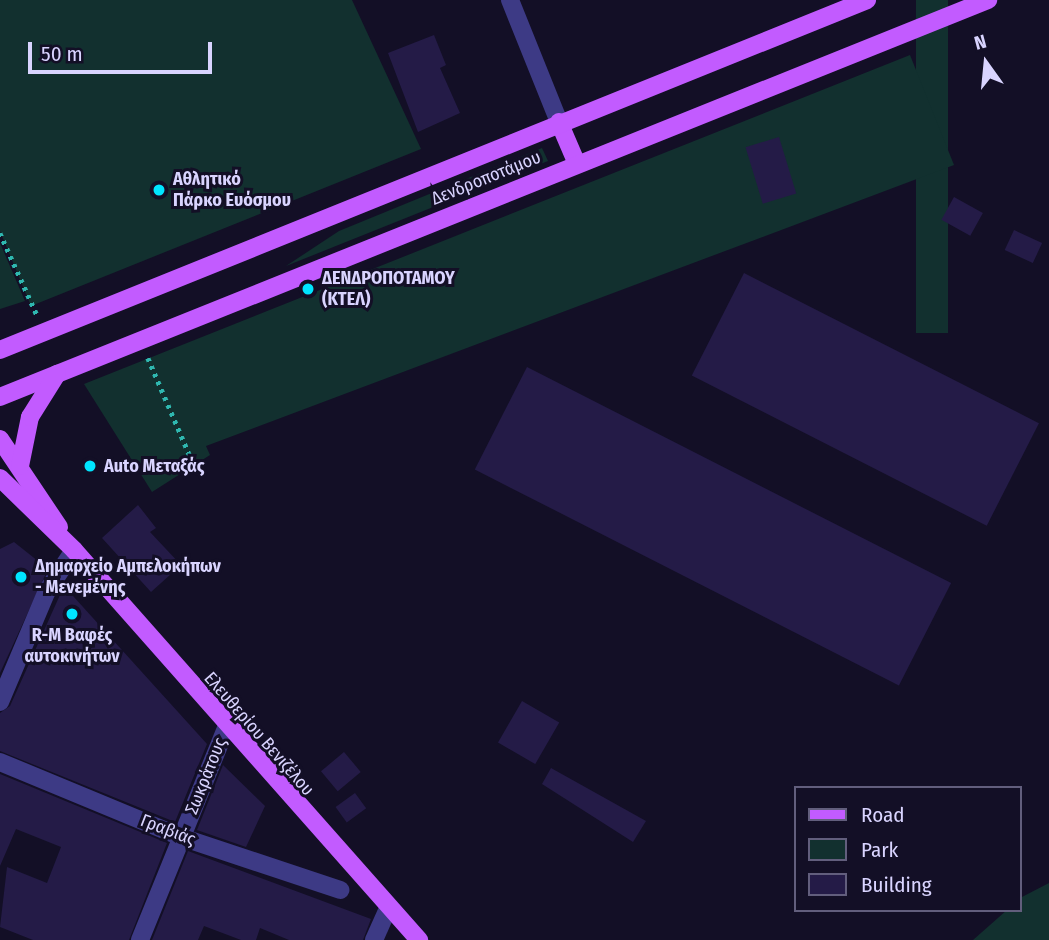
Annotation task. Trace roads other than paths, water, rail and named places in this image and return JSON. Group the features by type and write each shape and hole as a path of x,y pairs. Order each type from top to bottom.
{"main road":[{"name":"Δενδροποτάμου","path":"0,350 559,122 867,0"},
{"name":"Δενδροποτάμου","path":"0,397 988,0"},
{"path":"559,122 577,164"},
{"path":"20,466 30,417 57,374"},
{"name":"Ελευθερίου Βενιζέλου","path":"0,439 74,550"},
{"name":"Ελευθερίου Βενιζέλου","path":"0,478 74,550 226,728 419,940"}],"street":[{"path":"510,0 559,122"},
{"path":"0,702 47,591 74,550"},
{"name":"Σωκράτους","path":"140,940 226,728"},
{"name":"Γραβιάς","path":"0,762 181,837 340,890"},
{"path":"374,940 388,907"}],"place":[{"name":"Αθλητικό Πάρκο Ευόσμου","path":"159,190"},
{"name":"ΔΕΝΔΡΟΠΟΤΑΜΟΥ (ΚΤΕΛ)","path":"308,289"},
{"name":"Auto Μεταξάς","path":"90,466"},
{"name":"Δημαρχείο Αμπελοκήπων - Μενεμένης","path":"21,577"},
{"name":"R-M Βαφές αυτοκινήτων","path":"72,614"}]}
